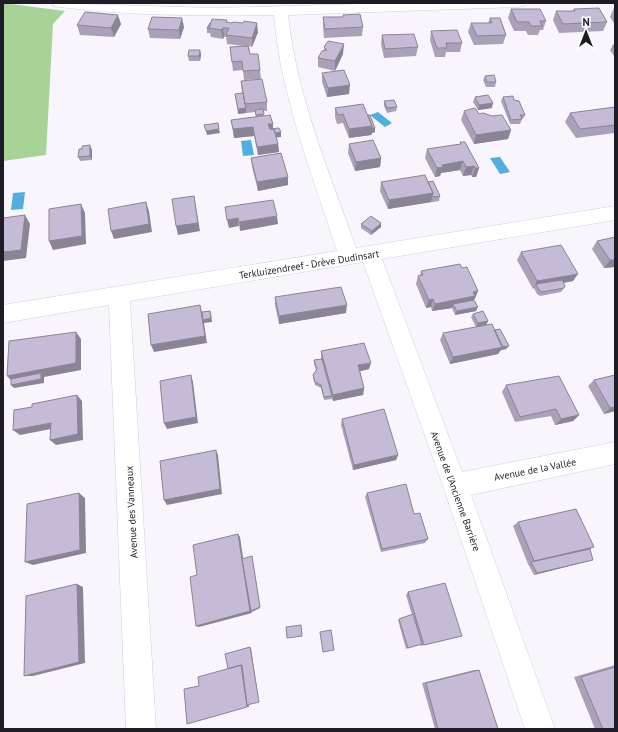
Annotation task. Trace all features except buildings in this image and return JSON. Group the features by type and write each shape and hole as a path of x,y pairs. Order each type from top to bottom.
{"street":[{"path":"59,3 81,6 126,6 194,12 281,11 519,3"},
{"name":"Avenue de l'Ancienne Barrière","path":"281,11 286,56 312,152 360,255 455,486 540,729"},
{"name":"Terkluizendreef - Drève Dudinsart","path":"3,314 615,213"},
{"name":"Avenue des Vanneaux","path":"119,295 141,729"},
{"name":"Avenue de la Vallée","path":"455,486 615,453"}],"green space":[{"path":"3,3 65,11 53,24 46,155 3,161"}],"water":[{"path":"378,112 392,123 385,127 370,115"},
{"path":"251,140 254,155 243,156 241,141"},
{"path":"500,157 510,172 500,174 490,158"},
{"path":"25,192 23,209 11,210 13,193"}]}
